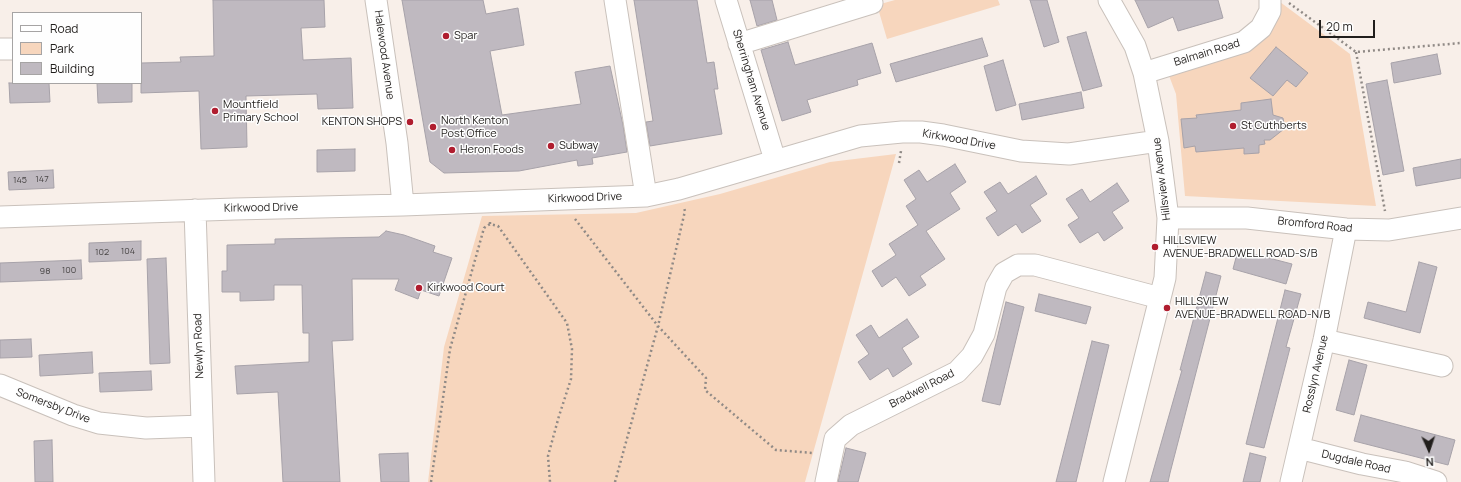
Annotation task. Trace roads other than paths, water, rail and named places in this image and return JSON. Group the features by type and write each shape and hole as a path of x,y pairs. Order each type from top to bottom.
{"street":[{"name":"Halewood Avenue","path":"376,0 397,143 403,205"},
{"path":"615,0 646,196"},
{"name":"Sherringham Avenue","path":"726,0 775,160"},
{"name":"Hillsview Avenue","path":"1109,0 1135,46 1144,73 1158,141 1168,218 1165,278 1114,482"},
{"name":"Balmain Road","path":"1144,73 1244,42 1261,28 1270,11 1270,0"},
{"path":"740,44 872,3"},
{"path":"0,49 12,49"},
{"name":"Kirkwood Drive","path":"0,217 560,200 646,196 679,188 860,136 902,132 921,132 943,135 1021,151 1069,154 1158,141"},
{"name":"Newlyn Road","path":"195,210 204,482"},
{"name":"Bromford Road","path":"1168,218 1247,218 1346,229 1389,230 1461,218"},
{"name":"Rosslyn Avenue","path":"1291,482 1324,340 1346,229"},
{"name":"Bradwell Road","path":"826,482 835,440 851,424 957,372 972,356 984,334 996,286 1004,273 1018,265 1035,265 1160,298"},
{"path":"1324,340 1442,366"},
{"name":"Somersby Drive","path":"0,385 73,415 99,423 146,428 202,426"},
{"name":"Dugdale Road","path":"1299,448 1362,464 1405,472 1436,482"}],"place":[{"name":"Spar","path":"446,36"},
{"name":"Mountfield Primary School","path":"215,111"},
{"name":"KENTON SHOPS","path":"410,122"},
{"name":"St Cuthberts","path":"1233,126"},
{"name":"North Kenton Post Office","path":"433,127"},
{"name":"Subway","path":"551,146"},
{"name":"Heron Foods","path":"452,150"},
{"name":"HILLSVIEW AVENUE-BRADWELL ROAD-S/B","path":"1155,247"},
{"name":"Kirkwood Court","path":"419,288"},
{"name":"HILLSVIEW AVENUE-BRADWELL ROAD-N/B","path":"1167,308"}]}
